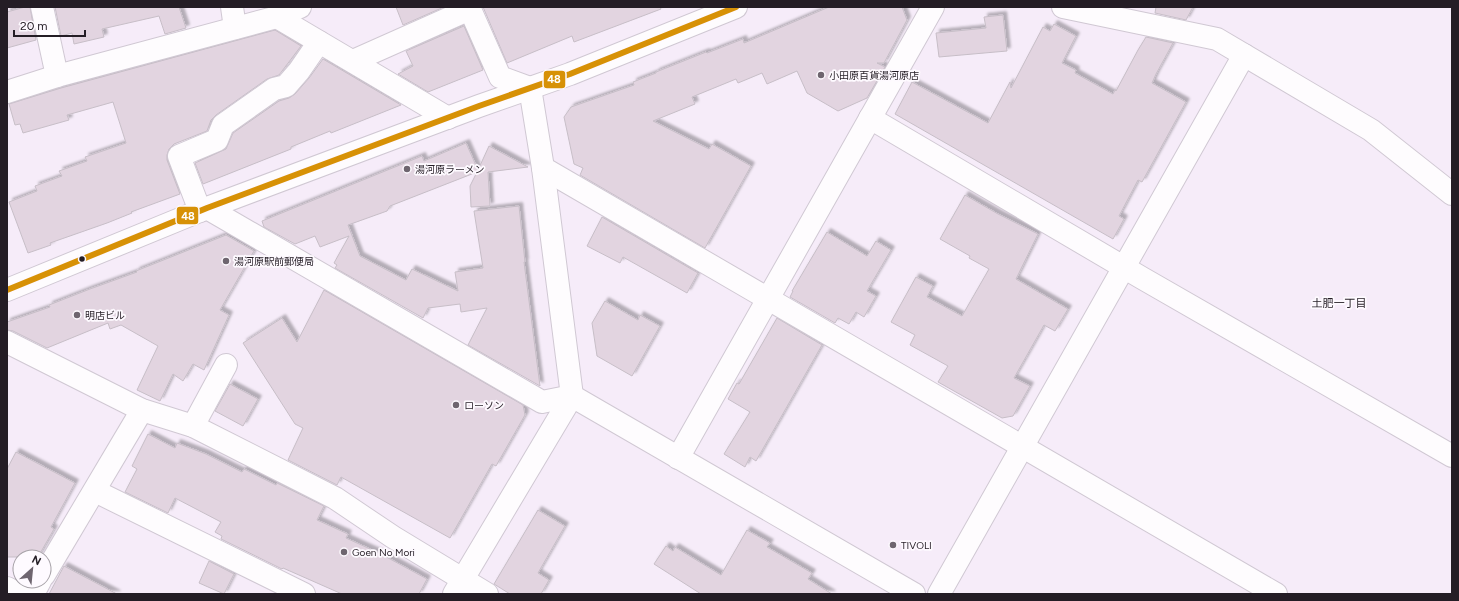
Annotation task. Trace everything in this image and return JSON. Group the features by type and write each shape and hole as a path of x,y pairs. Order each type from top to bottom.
{"street":[{"path":"42,7 57,76"},
{"path":"7,92 233,17 278,17 300,7"},
{"path":"7,290 203,210 570,74 736,7"},
{"path":"678,458 933,7"},
{"path":"1063,7 1217,39 1371,130 1452,194"},
{"path":"352,61 470,8 500,77 530,88"},
{"path":"278,17 448,118"},
{"path":"319,42 299,71 286,86 274,90 223,125 217,140 179,156 203,210 542,402 572,396 914,594"},
{"path":"939,594 1244,55"},
{"path":"458,587 572,396 543,168 530,88"},
{"path":"870,118 1124,268 1452,456"},
{"path":"543,168 1276,594"},
{"path":"7,342 142,410 193,426 335,498 393,537 458,587 487,594"},
{"path":"193,426 226,365"},
{"path":"52,562 142,410"},
{"path":"95,491 304,594"},
{"path":"7,588 18,594"}],"building":[{"path":"30,7 36,40 7,48 7,12"},
{"path":"55,7 179,7 186,28 165,34 159,16 102,29 104,37 74,44 72,33 61,36"},
{"path":"396,7 444,7 403,25"},
{"path":"483,7 660,7 661,9 574,42 572,36 507,63"},
{"path":"829,7 902,7 907,20 884,63 877,63 885,67 867,98 838,111 807,93 797,71 767,84 762,73 738,83 736,79 692,97 695,104 653,121 709,149 712,144 751,166 705,248 580,175 583,168 574,164 564,117 571,107 634,85 633,82 706,52 707,53 743,39 744,43"},
{"path":"1156,7 1193,7 1186,20 1155,13"},
{"path":"1003,15 1007,51 939,57 936,33 986,28 984,17"},
{"path":"1054,24 1076,36 1062,63 1076,70 1075,73 1113,94 1146,37 1173,43 1152,83 1186,102 1142,182 1138,180 1119,216 1124,219 1113,239 895,114 912,82 988,123 1010,82 1011,88 1043,27 1050,31"},
{"path":"464,26 483,70 428,92 398,74 413,66 406,51"},
{"path":"275,30 301,46 279,75 267,79 216,115 211,120 207,131 174,144 169,149 167,160 180,194 131,212 132,213 107,223 50,243 51,245 28,253 9,202 37,191 35,186 62,176 59,171 87,161 85,157 126,143 113,102 67,115 69,120 23,133 20,124 15,125 9,104 61,88"},
{"path":"323,59 401,105 331,133 330,131 291,147 291,149 203,184 195,163 226,149 233,133 279,101 289,98 295,94"},
{"path":"466,143 478,170 489,146 528,167 488,172 490,206 471,207 470,186 477,172 390,206 387,211 348,225 360,256 406,280 412,269 458,291 455,272 483,268 474,211 519,206 524,262 540,386 468,345 487,308 461,312 460,304 428,308 423,318 335,268 337,265 334,263 349,236 320,247 315,236 295,244 264,227 262,221 422,156 424,161"},
{"path":"965,195 998,214 1038,234 1016,279 1068,309 1055,331 1044,325 1014,378 1030,386 1013,416 1002,418 938,382 948,366 910,345 915,335 891,322 916,277 933,286 927,297 962,316 989,269 940,239"},
{"path":"602,217 698,273 687,293 623,257 620,263 587,246"},
{"path":"827,232 867,256 876,241 891,250 867,291 876,296 864,317 856,312 849,324 838,318 835,323 790,297 792,291"},
{"path":"226,235 254,251 220,310 229,315 204,370 193,364 183,381 173,374 160,401 137,390 158,346 121,325 110,329 108,323 47,348 13,331 7,330 7,322 50,307 49,305 137,272 136,271"},
{"path":"324,290 523,405 525,415 496,466 492,464 450,538 341,477 337,485 288,460 303,428 295,424 243,343 282,318 297,342"},
{"path":"605,301 638,320 640,315 660,326 632,376 597,356 592,323"},
{"path":"777,318 822,345 756,461 750,457 745,467 724,454 750,412 728,399 737,383 739,384"},
{"path":"230,384 258,399 243,426 215,411"},
{"path":"148,434 175,448 177,443 206,454 242,472 244,469 324,506 317,520 348,534 346,538 379,553 427,579 419,594 342,594 283,568 282,569 221,539 222,536 215,532 221,522 175,498 168,513 125,492 137,469 132,466"},
{"path":"16,452 75,483 51,527 54,529 43,549 12,549 12,557 7,557 7,469"},
{"path":"538,510 565,526 538,573 549,580 541,594 510,594 494,584"},
{"path":"747,530 770,543 767,547 812,573 808,579 832,594 701,594 654,564 666,546 673,551 675,547 721,575"},
{"path":"209,561 234,574 224,594 199,583"},
{"path":"64,566 117,594 49,594"}],"transit line":[{"name":"48","path":"7,290 207,208 479,106 570,74 736,7"}],"place":[{"name":"小田原百貨湯河原店","path":"821,75"},
{"name":"湯河原ラーメン","path":"407,169"},
{"name":"湯河原駅前郵便局","path":"226,261"},
{"name":"明店ビル","path":"77,315"},
{"name":"ローソン","path":"456,405"},
{"name":"TIVOLI","path":"893,545"},
{"name":"Goen No Mori","path":"344,552"}],"district":[{"name":"土肥一丁目","path":"1339,303"}]}
